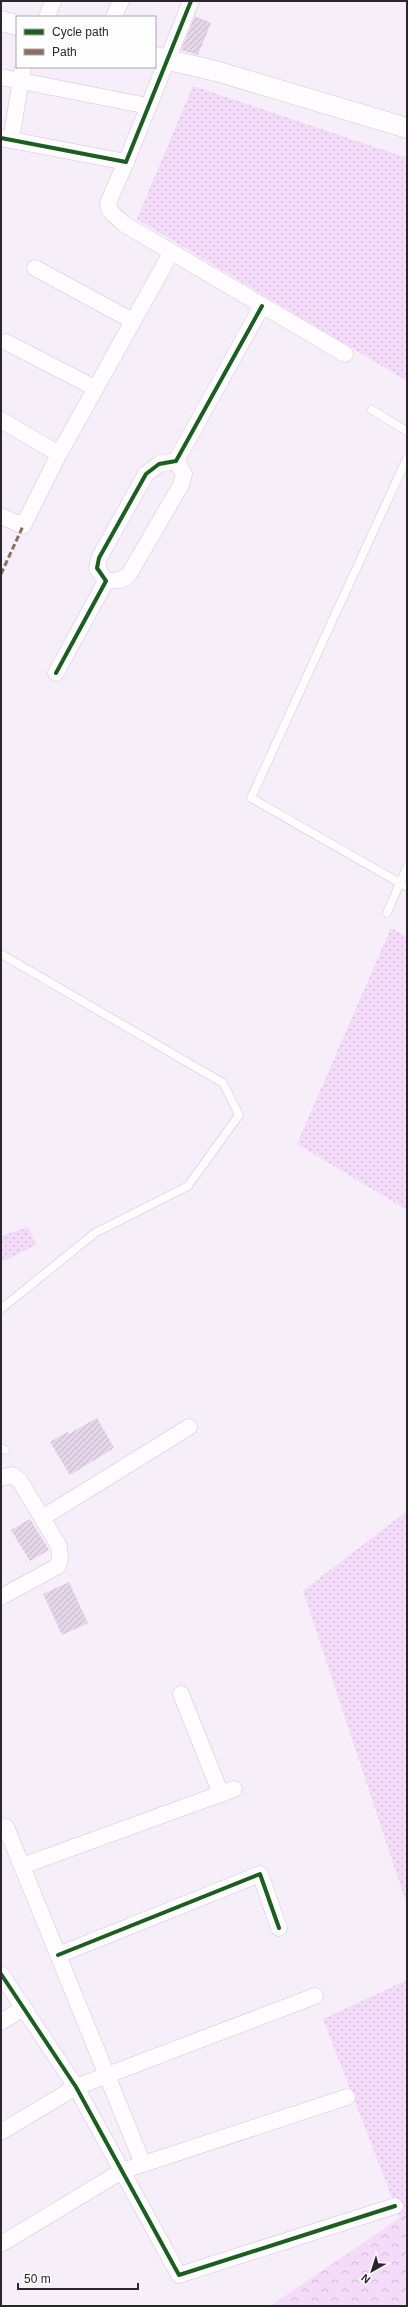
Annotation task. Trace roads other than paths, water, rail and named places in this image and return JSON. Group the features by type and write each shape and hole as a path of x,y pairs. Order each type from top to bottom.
{"street":[{"path":"47,16 53,1"},
{"path":"114,16 121,1"},
{"path":"191,1 161,58 148,106 108,203 110,211 124,224 171,253 345,354"},
{"path":"1,21 16,25"},
{"path":"161,58 216,71 407,128"},
{"path":"1,77 22,74 148,106"},
{"path":"22,74 6,139 126,162"},
{"path":"1,516 23,526 59,454 171,253"},
{"path":"35,268 133,321"},
{"path":"176,461 262,306"},
{"path":"6,342 95,388"},
{"path":"1,420 59,454"},
{"path":"106,580 97,568 99,558 146,474 159,464 176,461"},
{"path":"106,580 120,580 128,576 181,485 184,474 176,461"},
{"path":"56,673 106,580"},
{"path":"42,1518 189,1427"},
{"path":"1,1478 12,1475 20,1481 59,1546 60,1558 58,1566 1,1597"},
{"path":"22,1866 228,1791 181,1694"},
{"path":"6,1826 143,2164"},
{"path":"58,1955 260,1874 279,1928"},
{"path":"1,1974 76,2087 179,2275 395,2206"},
{"path":"1,2132 76,2087 316,1996"},
{"path":"1,2022 24,2008"},
{"path":"1,2244 122,2171 347,2097"}],"lane":[{"path":"372,410 407,431"},
{"path":"404,885 251,798 407,458"},
{"path":"387,913 404,885 407,867"},
{"path":"1,954 223,1082 239,1115 188,1186 95,1233 1,1309"}]}
